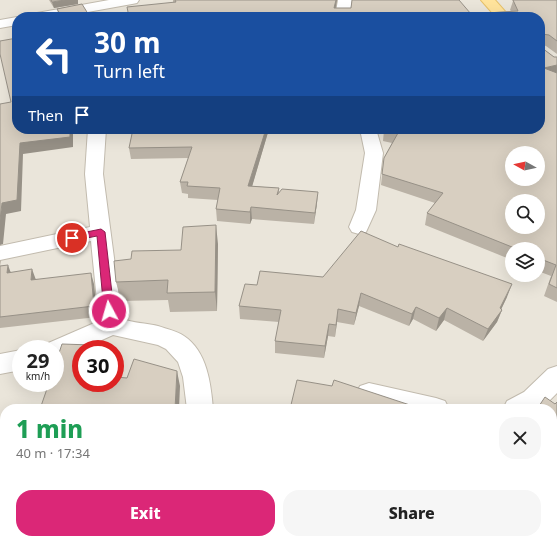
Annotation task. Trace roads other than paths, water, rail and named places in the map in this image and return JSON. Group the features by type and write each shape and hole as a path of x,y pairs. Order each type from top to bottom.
{"main road":[{"path":"488,0 499,12"}],"street":[{"path":"95,12 132,0"},
{"path":"343,12 345,0"},
{"path":"0,24 12,21"},
{"path":"97,134 94,174 109,311 113,325 119,328 166,338 176,344 187,354 198,382 200,404"},
{"path":"359,227 366,210 374,153 370,134"},
{"path":"0,253 101,232"},
{"path":"64,347 113,325"},
{"path":"0,364 12,362"},
{"path":"525,404 533,400 557,376"},
{"path":"353,390 414,404"}]}
